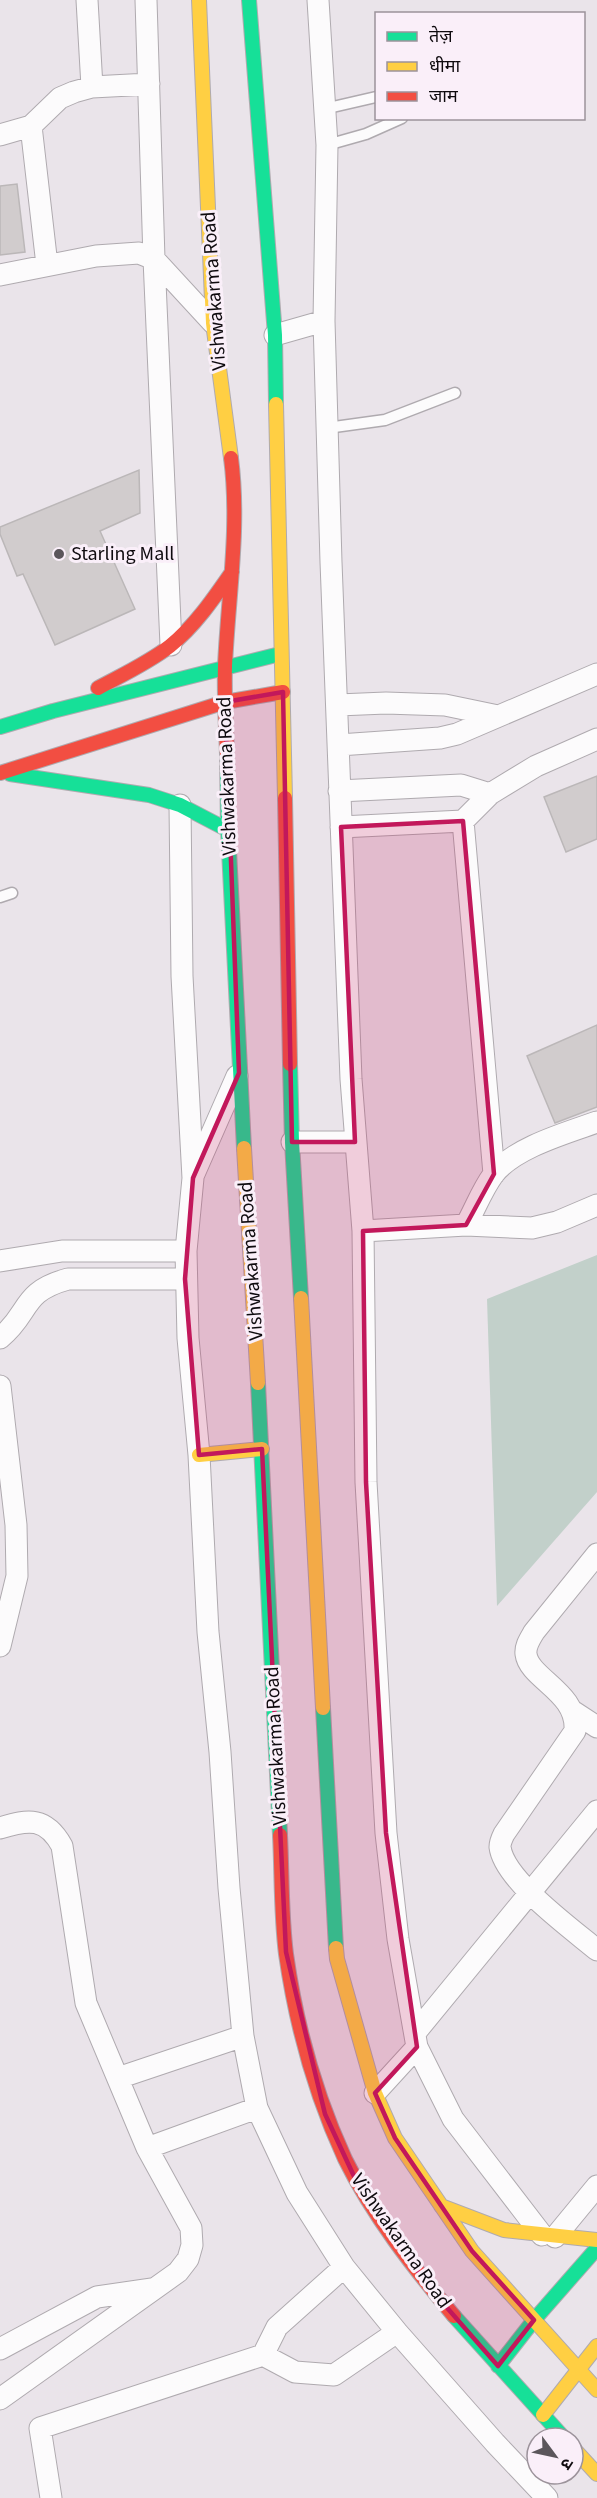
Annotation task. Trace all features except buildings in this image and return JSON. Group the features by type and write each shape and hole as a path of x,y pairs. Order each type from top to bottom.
{"street":[{"path":"87,0 92,87"},
{"path":"146,0 135,85 137,255 171,645"},
{"name":"Vishwakarma Road","path":"199,0 213,323 234,480 233,571 225,668 228,831 239,1073 262,1449 286,1952 300,2024 325,2114 359,2187 428,2286 553,2426"},
{"path":"249,0 275,335 292,1142 337,1959 375,2093 395,2138 472,2251 597,2390"},
{"path":"318,0 327,145 324,321 339,791 354,1142 363,1231 366,1482 386,1833 398,1939 416,2040 453,2119 549,2236"},
{"path":"0,135 31,126 60,98 92,87 135,85"},
{"path":"31,126 47,265"},
{"path":"0,275 47,265 137,255 213,323"},
{"path":"275,335 324,321"},
{"path":"53,711 147,662 171,645 204,611 233,571"},
{"path":"0,727 53,711 280,654"},
{"path":"339,745 440,738 457,734 597,674"},
{"path":"1,773 225,702 283,692"},
{"path":"338,705 386,703 444,705 498,716"},
{"path":"341,827 463,821 490,794 536,766 597,739"},
{"path":"1,773 121,789 180,805 228,831"},
{"path":"339,791 461,785 490,794"},
{"path":"180,805 182,976 193,1178 186,1251 188,1338 199,1455 208,1632 243,2036 257,2108 297,2193 344,2267 397,2332 495,2444 547,2498"},
{"path":"463,821 494,1174"},
{"path":"193,1178 239,1073"},
{"path":"466,1225 494,1174 508,1161 544,1142 597,1122"},
{"path":"292,1142 354,1142"},
{"path":"363,1231 466,1225 532,1228 557,1222 597,1205"},
{"path":"0,1261 62,1251 186,1251"},
{"path":"0,1338 10,1330 31,1298 43,1287 55,1282 68,1279 186,1279"},
{"path":"0,1386 15,1514 16,1576 0,1646"},
{"path":"199,1455 262,1449"},
{"path":"593,1566 534,1632 527,1646 526,1656 532,1665 567,1702 573,1712 576,1719 575,1731 570,1742 504,1834 500,1845 504,1859 530,1893 597,1950"},
{"path":"573,1712 597,1727"},
{"path":"375,2093 530,1893 597,1811"},
{"path":"0,1828 26,1821 42,1824 54,1831 62,1846 86,2003 147,2148 191,2228 192,2245 188,2259 178,2272 0,2399"},
{"path":"118,2078 243,2036"},
{"path":"147,2148 257,2108"},
{"path":"549,2236 597,2186"},
{"path":"441,2206 504,2230 597,2240"},
{"path":"498,2366 534,2320 597,2248"},
{"path":"51,2498 40,2428 263,2355 277,2327 344,2267"},
{"path":"0,2349 97,2297 155,2288"},
{"path":"263,2355 295,2372 334,2375 397,2332"},
{"path":"543,2415 597,2346"},
{"path":"585,2461 597,2474"}],"lane":[{"path":"324,109 375,97"},
{"path":"327,145 366,134 398,120"},
{"path":"327,428 385,420 455,393"},
{"path":"0,897 12,893"}],"highlighted area":[{"path":"283,692 292,1142 355,1142 341,827 463,821 494,1174 466,1225 363,1231 366,1482 386,1833 417,2047 375,2093 395,2138 472,2251 534,2320 498,2366 428,2286 359,2187 325,2114 286,1952 262,1449 199,1455 185,1279 193,1178 239,1073 225,702"}],"shaded area":[{"path":"597,1255 597,1492 497,1606 487,1299"}],"traffic: fast":[{"path":"249,0 275,335 276,404"},
{"path":"0,727 53,711 280,654"},
{"path":"227,754 228,830 244,1148"},
{"path":"10,774 149,795 180,805 228,830"},
{"path":"290,1064 301,1298"},
{"path":"258,1383 280,1835"},
{"path":"323,1708 336,1948"},
{"path":"498,2366 534,2320 597,2248"},
{"path":"454,2316 553,2426"}],"traffic: slow":[{"path":"199,0 213,323 231,458"},
{"path":"276,404 285,798"},
{"path":"244,1148 258,1383"},
{"path":"301,1298 323,1708"},
{"path":"199,1455 262,1449"},
{"path":"336,1948 337,1959 375,2093 395,2138 472,2251 597,2390"},
{"path":"441,2206 504,2230 597,2240"},
{"path":"543,2415 597,2346"},
{"path":"585,2461 597,2474"}],"traffic: jam":[{"path":"227,754 225,666 234,536 231,458"},
{"path":"98,688 170,646 204,611 232,572"},
{"path":"0,773 225,702 283,692"},
{"path":"285,798 290,1064"},
{"path":"280,1835 283,1924 290,1980 308,2058 334,2134 356,2180 381,2221 454,2316"}],"place":[{"name":"Starling Mall","path":"59,554"}]}
